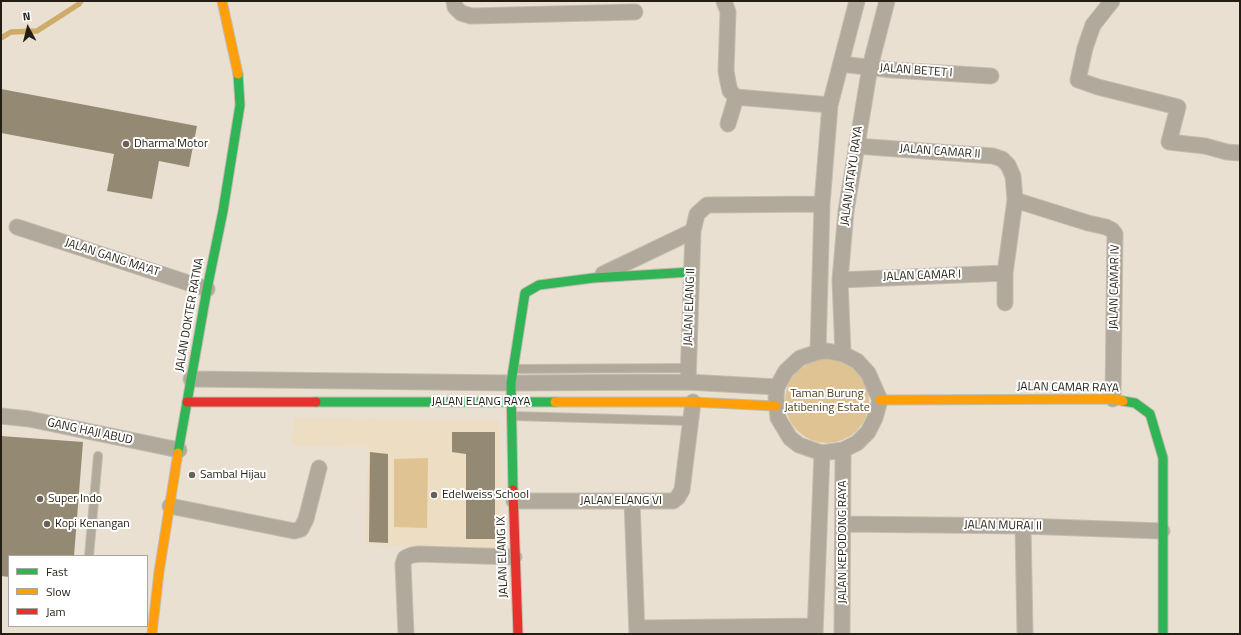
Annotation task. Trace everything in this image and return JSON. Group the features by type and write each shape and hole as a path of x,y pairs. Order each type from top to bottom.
{"street":[{"name":"JALAN DOKTER RATNA","path":"152,634 156,572 170,506 207,289 223,211 240,106 238,76 222,1"},
{"path":"454,1 455,7 461,13 471,16 635,12"},
{"name":"JALAN JATAYU RAYA","path":"818,352 822,204 830,105 857,1"},
{"name":"JALAN JATAYU RAYA","path":"843,354 840,280 846,211 870,67 887,1"},
{"path":"1112,1 1093,25 1085,48 1078,80 1098,87 1178,107 1168,142 1205,146 1240,154"},
{"path":"730,5 726,71 730,91 736,96 830,105"},
{"name":"JALAN BETET I","path":"841,64 991,76"},
{"path":"728,124 736,96"},
{"name":"JALAN CAMAR II","path":"856,146 993,156 1002,159 1008,165 1014,176 1015,200"},
{"path":"1005,303 1005,273 1015,200"},
{"name":"JALAN CAMAR IV","path":"1015,200 1088,223 1106,227 1112,230 1115,234 1113,399"},
{"name":"JALAN ELANG II","path":"688,375 693,232 697,214 707,205 822,204"},
{"name":"JALAN GANG MA'AT","path":"17,227 207,289"},
{"path":"593,278 693,232"},
{"path":"593,278 691,272"},
{"name":"JALAN CAMAR I","path":"840,280 1005,273"},
{"name":"JALAN ELANG IX","path":"518,634 514,557 516,403 512,376 525,293 539,285 593,278"},
{"path":"818,352 835,352 857,361 868,373 880,400 875,418 868,432 857,443 843,450 822,453 805,448 790,438 778,418 776,406 778,388 786,371 800,358 818,352"},
{"name":"JALAN ELANG RAYA","path":"191,379 688,375 778,388"},
{"name":"JALAN CAMAR RAYA","path":"880,400 1113,399 1135,403 1150,414 1163,458 1163,634"},
{"name":"JALAN ELANG RAYA","path":"187,402 693,402 776,406"},
{"name":"JALAN ELANG VI","path":"514,501 673,501 678,497 682,490 693,402"},
{"name":"GANG HAJI ABUD","path":"1,416 37,420 179,450"},
{"name":"JALAN KEPODONG RAYA","path":"842,634 844,524 843,450"},
{"name":"JALAN KEPODONG RAYA","path":"815,630 822,453"},
{"path":"170,506 294,532 302,529 306,519 319,468"},
{"path":"632,501 637,631 815,630"},
{"name":"JALAN MURAI II","path":"844,524 1023,526 1162,531"},
{"path":"1023,526 1025,634"},
{"path":"406,634 403,564 405,558 419,554 514,557"}],"lane":[{"path":"516,416 691,421"},
{"path":"89,555 98,456"}],"shaded area":[{"name":"Edelweiss School","path":"294,418 499,421 501,551 366,544 368,447 292,445"}],"green space":[{"name":"Taman Burung Jatibening Estate","path":"827,359 835,360 850,366 862,378 868,393 868,409 862,424 850,436 835,442 827,443 819,442 804,436 792,424 786,409 785,401 786,393 792,378 804,366 819,360"},
{"path":"428,458 427,528 394,527 394,459"}],"building":[{"name":"Dharma Motor","path":"1,89 197,126 189,167 159,161 152,199 107,191 114,154 1,133"},
{"path":"452,432 495,432 495,539 466,539 466,454 452,452"},
{"name":"Super Indo","path":"1,436 83,442 74,555 8,555 8,577 1,576"},
{"path":"370,452 388,454 388,543 369,542"}],"waterway":[{"path":"1,38 11,32 37,31 79,4 81,1"}],"traffic: fast":[{"path":"178,453 207,289 223,211 240,105 238,74"},
{"path":"513,490 511,383 525,293 539,285 593,278 691,272"},
{"path":"1123,401 1135,403 1150,414 1163,458 1163,634"},
{"path":"316,402 555,402"}],"traffic: slow":[{"path":"222,1 238,74"},
{"path":"880,400 1113,399 1123,401"},
{"path":"555,402 693,402 776,406"},
{"path":"152,634 159,572 178,453"}],"traffic: jam":[{"path":"187,402 316,402"},
{"path":"513,490 518,634"}],"place":[{"name":"Dharma Motor","path":"126,144"},
{"name":"Sambal Hijau","path":"192,475"},
{"name":"Edelweiss School","path":"434,495"},
{"name":"Super Indo","path":"40,499"},
{"name":"Kopi Kenangan","path":"47,524"}]}
